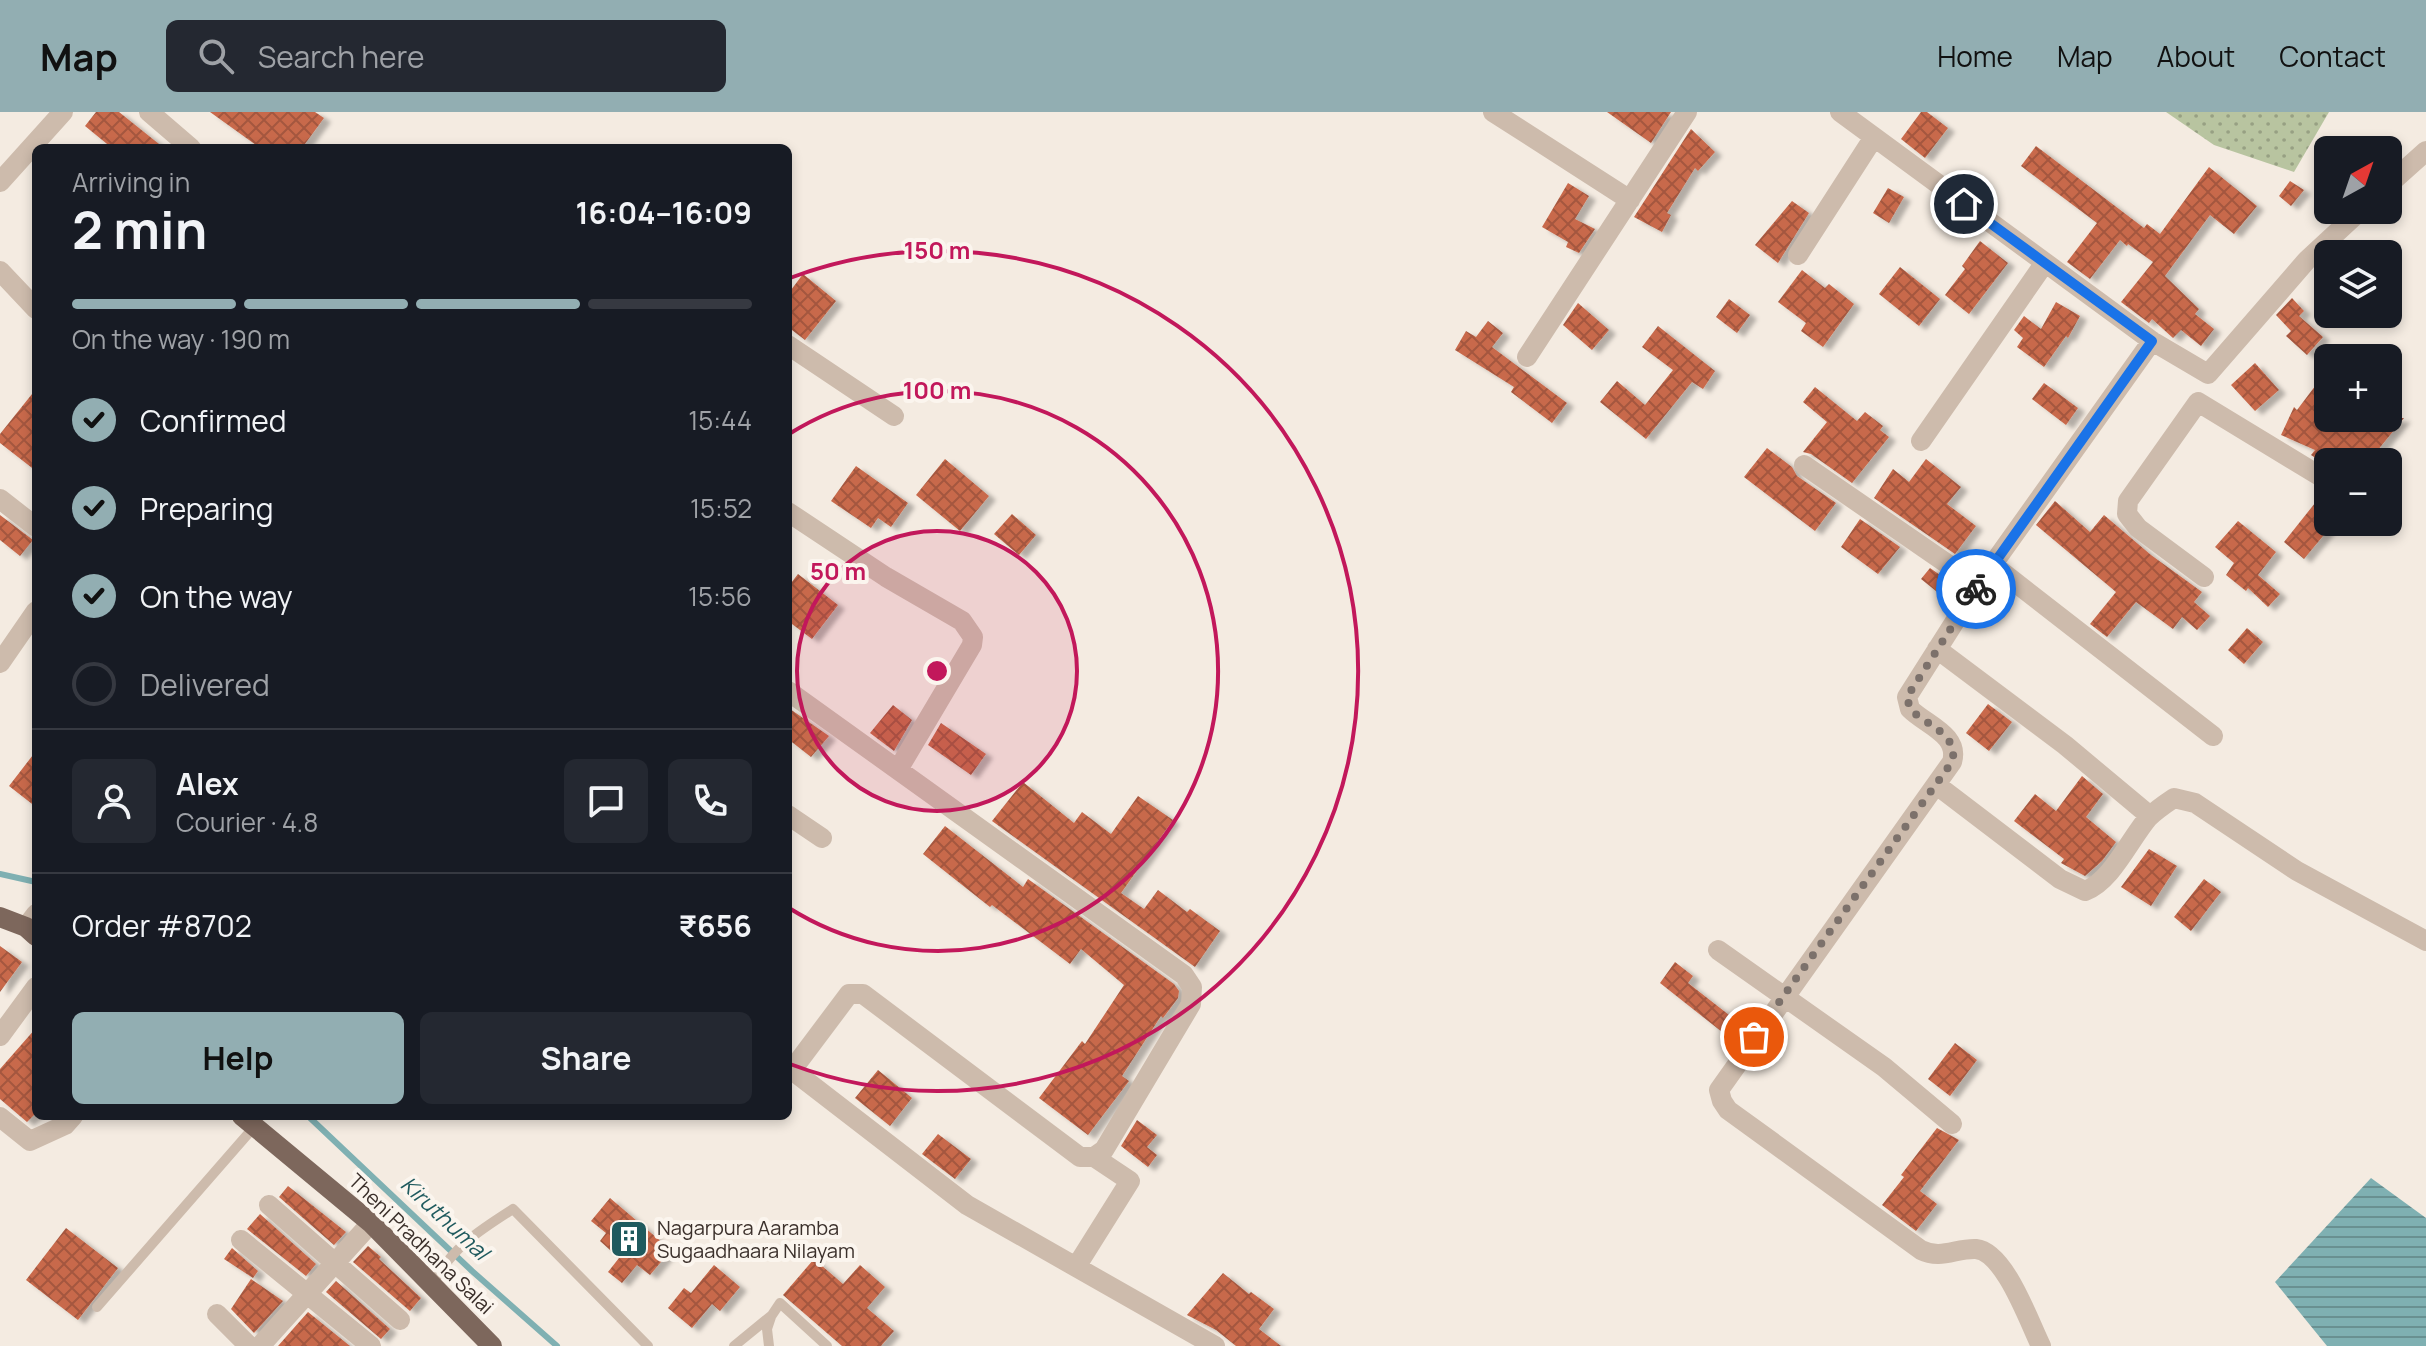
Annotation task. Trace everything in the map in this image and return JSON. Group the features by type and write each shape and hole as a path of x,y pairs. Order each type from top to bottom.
{"main road":[{"path":"1,919 32,926"},
{"name":"Theni Pradhana Salai","path":"248,1122 438,1275 492,1346"}],"street":[{"path":"34,144 63,112"},
{"path":"149,112 186,144"},
{"path":"1493,112 1630,200"},
{"path":"1527,357 1687,112"},
{"path":"1840,112 2152,341 2208,374"},
{"path":"1798,255 1874,137"},
{"path":"0,182 32,146"},
{"path":"2402,172 2426,151"},
{"path":"2204,577 2138,528 2127,514 2128,501 2198,402 2208,374 2307,260 2346,224"},
{"path":"1921,441 2044,264"},
{"path":"0,271 32,305"},
{"path":"2041,1346 2004,1271 1987,1252 1974,1249 1940,1256 1921,1250 1728,1110 1719,1090 1938,786 1952,762 1955,754 1953,745 1947,737 1916,715 1907,703 1907,697 1978,585 2152,341"},
{"path":"792,348 894,416"},
{"path":"2198,402 2314,472"},
{"path":"1804,465 1978,585"},
{"path":"0,499 32,524"},
{"path":"792,515 886,577 962,621 973,637 972,645 899,768"},
{"path":"1993,565 2213,736"},
{"path":"0,663 7,635 32,614"},
{"path":"1937,649 2065,745 2150,816"},
{"path":"792,694 1184,975 1192,987 1191,1004 1104,1150 1094,1157"},
{"path":"1938,786 2060,879 2085,891 2094,888 2105,877 2150,816 2174,798 2195,803 2297,871 2426,941"},
{"path":"792,818 822,838"},
{"path":"1718,950 1884,1067 1952,1124"},
{"path":"0,1036 32,992"},
{"path":"792,1066 849,994 863,994 1080,1157 1094,1157 1130,1181 1076,1267"},
{"path":"792,1071 944,1189 1215,1346"},
{"path":"0,1117 30,1141 69,1120"},
{"path":"269,1205 400,1320"},
{"path":"260,1346 371,1223"},
{"path":"241,1240 371,1346"},
{"path":"217,1314 249,1346"}],"lane":[{"path":"97,1307 248,1122"},
{"path":"438,1275 470,1237 513,1209 648,1346"},
{"path":"769,1346 767,1329 780,1303 827,1346"},
{"path":"734,1346 772,1315"}],"green space":[{"path":"2166,112 2329,112 2294,172 2214,145"}],"water":[{"path":"2371,1178 2426,1218 2426,1346 2327,1346 2275,1282"}],"building":[{"path":"96,112 119,112 159,144 107,144 85,126"},
{"path":"210,112 315,112 324,118 305,144 254,144"},
{"path":"1607,112 1671,112 1651,143"},
{"path":"1921,112 1927,112 1948,128 1925,158 1901,139"},
{"path":"1691,129 1715,152 1698,171 1695,168 1667,213 1671,215 1662,232 1634,217"},
{"path":"2036,146 2144,228 2147,224 2160,234 2209,167 2257,206 2234,234 2210,215 2165,276 2199,309 2195,314 2214,329 2201,346 2181,330 2173,338 2152,319 2149,323 2121,302 2153,262 2128,244 2120,240 2090,279 2067,262 2097,223 2021,166"},
{"path":"2290,181 2304,190 2291,206 2279,196"},
{"path":"1568,183 1589,196 1575,219 1595,229 1579,253 1566,247 1568,242 1542,227"},
{"path":"1888,188 1904,197 1889,223 1873,213"},
{"path":"1792,201 1809,213 1778,263 1755,245"},
{"path":"1980,241 2008,263 1969,314 1945,295 1965,269 1962,266"},
{"path":"1900,267 1940,299 1919,326 1879,294"},
{"path":"1802,270 1825,288 1829,284 1854,304 1823,347 1801,331 1806,323 1778,302"},
{"path":"803,274 836,301 805,340 792,330 792,289"},
{"path":"2292,298 2304,311 2299,316 2323,337 2307,355 2286,336 2291,331 2276,315"},
{"path":"1729,299 1750,315 1737,333 1716,317"},
{"path":"2056,302 2080,316 2068,338 2066,336 2044,367 2017,347 2023,338 2014,330 2024,316 2041,329"},
{"path":"1578,303 1609,330 1592,350 1563,325"},
{"path":"1488,321 1503,333 1492,347 1567,403 1552,423 1511,392 1514,387 1455,350 1466,331 1476,337"},
{"path":"1658,326 1715,371 1703,389 1692,382 1646,439 1600,402 1617,381 1645,405 1673,370 1642,347"},
{"path":"2255,363 2279,390 2255,411 2231,385"},
{"path":"2044,383 2078,408 2066,425 2032,399"},
{"path":"1815,387 1857,421 1865,412 1883,426 1880,430 1889,437 1852,483 1811,454 1803,452 1827,422 1803,402"},
{"path":"2314,388 2314,432 2393,432 2379,448 2314,450 2281,435 2294,407 2297,410"},
{"path":"32,394 32,468 0,443 0,434"},
{"path":"1767,448 1792,467 1797,476 1836,503 1815,531 1744,477"},
{"path":"945,459 989,496 960,531 916,495"},
{"path":"1926,459 1961,487 1947,504 1976,526 1955,554 1874,498 1893,469 1909,482"},
{"path":"856,466 908,503 891,527 878,518 871,528 831,501"},
{"path":"2055,501 2090,532 2104,515 2151,555 2202,592 2194,602 2210,616 2197,630 2182,617 2173,629 2136,602 2107,637 2090,624 2116,592 2036,525"},
{"path":"2314,504 2314,536 2323,536 2304,559 2284,542"},
{"path":"1012,514 1036,535 1019,555 994,534"},
{"path":"0,515 32,541 20,556 0,540"},
{"path":"1860,519 1900,547 1878,574 1841,547"},
{"path":"2238,521 2276,552 2258,575 2280,594 2268,607 2248,588 2246,591 2226,575 2234,563 2215,547"},
{"path":"1930,568 1960,589 1951,603 1921,579"},
{"path":"798,574 838,605 812,639 792,624 792,582"},
{"path":"2247,628 2263,642 2244,664 2228,650"},
{"path":"1988,704 2012,722 1989,751 1966,733"},
{"path":"893,705 912,720 894,751 870,733"},
{"path":"792,710 829,736 811,757 792,742"},
{"path":"941,723 986,754 971,775 928,745"},
{"path":"32,756 32,804 9,786"},
{"path":"2082,776 2103,794 2086,817 2116,842 2102,861 2085,876 2061,863 2064,859 2014,821 2035,794 2056,811"},
{"path":"1023,782 1074,823 1082,812 1111,834 1138,796 1173,820 1121,893 1144,909 1158,890 1220,931 1195,967 992,821"},
{"path":"945,826 1023,887 1028,879 1174,984 1179,991 1178,998 1163,1018 1161,1016 1122,1076 1129,1081 1088,1135 1039,1098 1082,1041 1085,1044 1124,985 1081,949 1070,964 923,854"},
{"path":"2149,849 2177,866 2151,906 2121,887"},
{"path":"2204,879 2221,892 2191,931 2174,917"},
{"path":"0,946 22,962 0,992"},
{"path":"1675,962 1693,976 1688,983 1747,1029 1736,1043 1660,983"},
{"path":"32,1033 32,1117 27,1122 0,1099 0,1069"},
{"path":"1955,1043 1977,1060 1950,1096 1928,1079"},
{"path":"878,1070 912,1098 890,1126 855,1098"},
{"path":"1137,1120 1157,1135 1147,1147 1157,1155 1148,1167 1121,1146"},
{"path":"1937,1128 1959,1140 1920,1191 1937,1204 1916,1231 1882,1205"},
{"path":"938,1134 971,1159 955,1179 922,1154"},
{"path":"288,1186 346,1232 334,1245 279,1197"},
{"name":"Nagarpura Aaramba Sugaadhaara Nilayam","path":"610,1198 671,1250 650,1275 637,1265 622,1283 608,1272 619,1258 600,1241 606,1233 591,1221"},
{"path":"260,1214 316,1264 306,1276 247,1229"},
{"path":"66,1228 118,1268 78,1320 26,1280"},
{"path":"368,1246 421,1298 410,1311 353,1262"},
{"path":"232,1248 258,1271 253,1278 224,1259"},
{"path":"814,1259 843,1284 860,1265 885,1287 867,1308 894,1331 881,1346 842,1346 783,1295"},
{"path":"714,1265 740,1287 720,1311 712,1304 692,1328 668,1308 684,1288 691,1293"},
{"path":"1223,1273 1274,1309 1259,1329 1281,1346 1236,1346 1216,1330 1187,1315"},
{"path":"251,1279 283,1301 254,1333 231,1309"},
{"path":"336,1281 390,1329 381,1339 326,1292"},
{"path":"308,1312 350,1346 278,1346"}],"waterway":[{"name":"Kiruthumal","path":"0,874 32,881"},
{"name":"Kiruthumal","path":"312,1120 472,1271 557,1346"}],"way so far":[{"path":"1754,1037 1938,786 1952,762 1955,754 1953,745 1910,709 1907,697 1976,589"}],"place":[{"name":"Nagarpura Aaramba Sugaadhaara Nilayam","path":"629,1239"}],"route":[{"path":"1964,204 2152,341 1976,589"}]}
